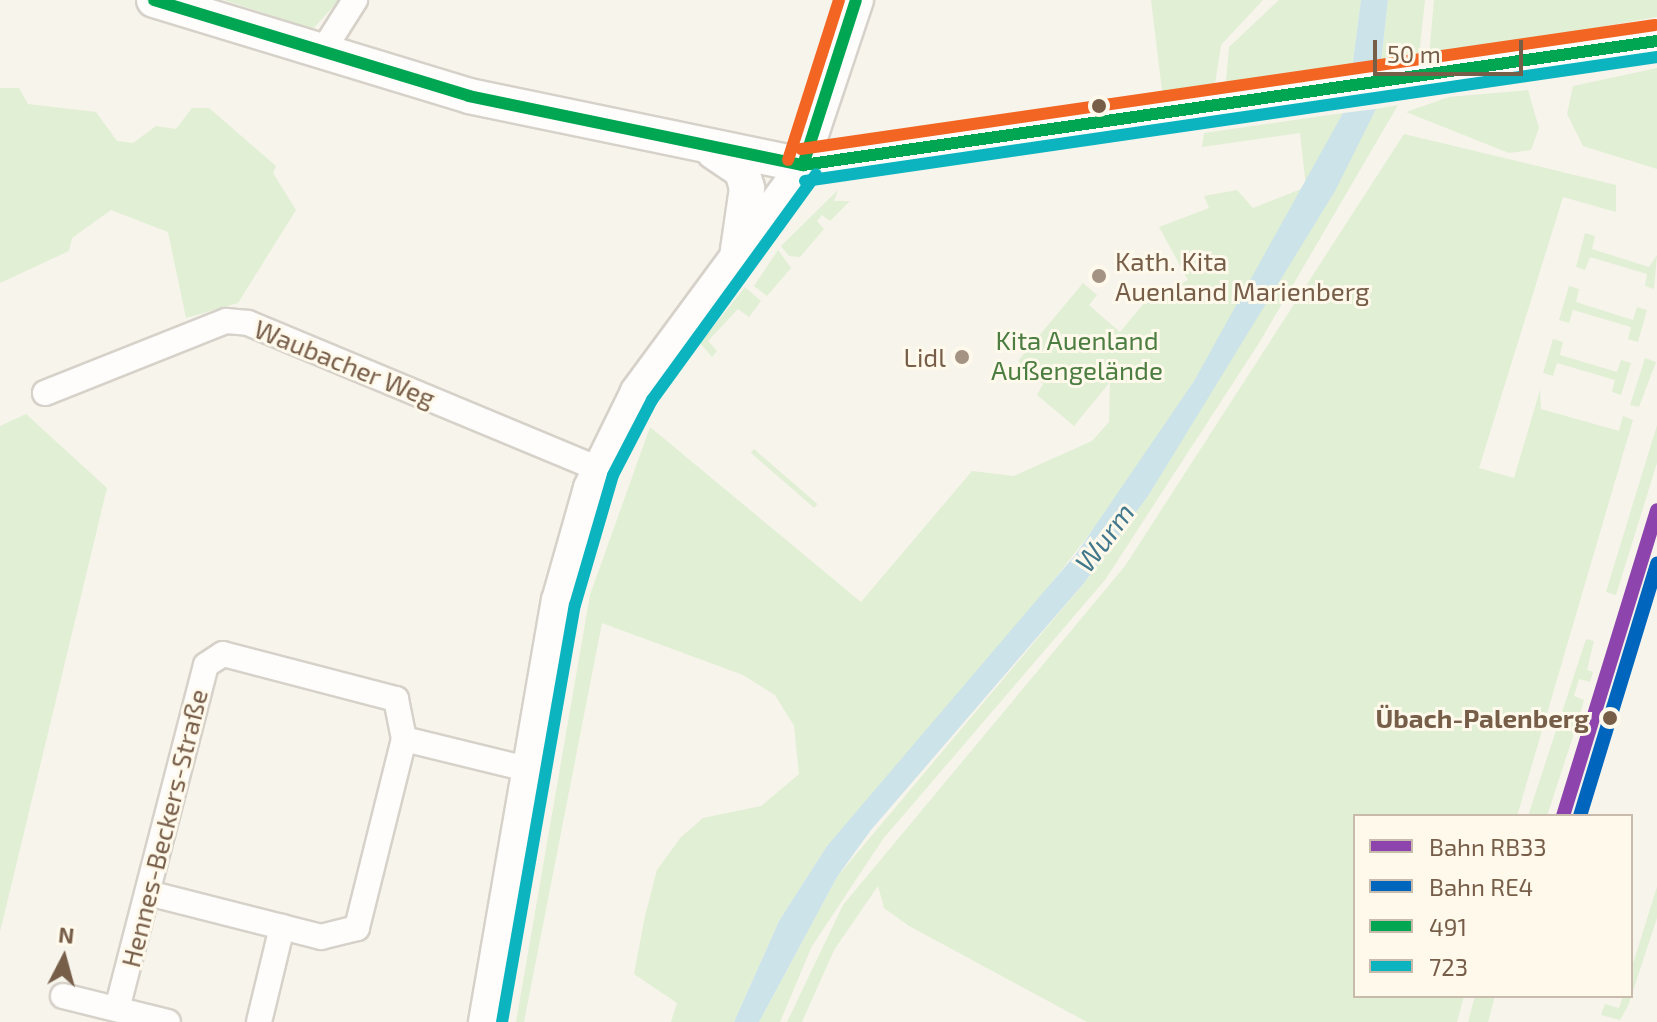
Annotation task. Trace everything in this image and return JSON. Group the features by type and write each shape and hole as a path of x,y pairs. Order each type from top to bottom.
{"main road":[{"path":"154,0 469,96 703,147 803,165 1657,41"},
{"path":"486,1022 535,771 559,601 598,469 638,392 803,165 856,0"},
{"path":"703,147 730,159 747,188 735,262"}],"street":[{"path":"322,52 355,0"},
{"name":"Waubacher Weg","path":"45,393 226,321 248,323 598,469"},
{"name":"Hennes-Beckers-Straße","path":"117,1009 206,665 223,654 396,699 404,739"},
{"path":"148,893 282,927 339,936 357,928 404,739 535,771"},
{"path":"259,1022 282,927"},
{"path":"63,996 168,1022"}],"green space":[{"path":"224,0 339,0 313,29"},
{"path":"1151,0 1263,0 1221,45 1214,91 1163,98"},
{"path":"1279,0 1361,0 1352,69 1225,92 1229,47"},
{"path":"1388,0 1425,0 1419,56 1381,62"},
{"path":"1434,0 1657,0 1657,17 1429,57"},
{"path":"1657,68 1657,169 1583,146 1567,114 1573,86"},
{"path":"0,88 19,88 28,104 96,112 117,141 133,143 156,126 176,129 192,108 209,108 276,166 273,173 296,210 238,303 186,318 168,232 111,210 72,238 69,251 0,283"},
{"path":"1528,90 1539,128 1531,150 1509,153 1406,112 1449,97"},
{"path":"1398,105 1259,343 1105,580 883,839 812,946 780,1022 759,1022 837,877 1084,583 1148,496 1376,109"},
{"name":"Kita Auenland Außengelände","path":"1343,113 1307,187 1194,381 1114,502 1013,633 827,846 779,921 734,1022 671,1022 677,1003 634,974 645,916 657,870 681,837 703,818 761,806 799,774 794,726 775,695 743,675 602,623 524,1022 516,1022 590,595 650,427 861,602 972,471 1014,476 1092,441 1109,422 1110,382 1074,426 1037,395 1043,384 1018,361 1083,283 1097,295 1089,305 1120,332 1145,302 1188,280 1159,227 1209,208 1204,196 1237,190 1253,208 1306,187 1300,133 1202,147 1204,133"},
{"path":"1404,134 1616,185 1616,212 1563,197 1479,468 1514,478 1540,390 1541,409 1619,431 1623,416 1633,420 1518,814 1353,814 1353,998 1463,998 1457,1022 1087,1022 909,926 884,908 878,886 834,950 802,1022 787,1022 843,905 1125,566"},
{"path":"838,190 834,201 850,201 830,221 822,215 817,221 824,229 800,257 789,256 781,246"},
{"path":"1585,233 1595,236 1592,249 1649,267 1657,255 1654,289 1645,286 1647,274 1590,257 1585,270 1576,267"},
{"path":"778,250 791,268 767,296 754,286"},
{"path":"1569,286 1579,289 1576,302 1633,320 1637,307 1647,310 1638,342 1628,339 1631,327 1573,310 1569,323 1559,320"},
{"path":"745,287 761,301 749,317 738,309 708,341 717,351 712,357 700,343"},
{"path":"1553,339 1563,342 1560,355 1617,372 1621,360 1631,363 1621,395 1612,392 1615,380 1557,363 1553,376 1543,373"},
{"path":"1645,358 1656,362 1639,407 1630,405"},
{"path":"26,414 107,488 0,932 0,426"},
{"path":"1657,425 1657,463 1616,595 1606,592"},
{"path":"754,449 817,504 814,508 751,453"},
{"path":"1586,639 1594,641 1587,670 1593,672 1590,682 1579,679 1574,696 1584,700 1548,814 1529,814"},
{"path":"1657,887 1657,918 1633,991 1633,964"},
{"path":"1474,998 1494,998 1488,1022 1468,1022"},
{"path":"1622,998 1631,998 1620,1020 1601,1015 1605,1004 1619,1008"}],"water":[{"path":"1361,0 1388,0 1381,62 1352,69"},
{"name":"Wurm","path":"1376,109 1335,191 1148,496 1084,583 871,830 837,877 759,1022 734,1022 779,921 827,846 1076,554 1194,381 1343,113"}],"rail line":[{"name":"RB33","path":"1564,814 1657,510"},
{"name":"RE4","path":"1581,814 1657,564"}],"transit line":[{"name":"491","path":"154,0 469,96 803,165 1657,41"},
{"path":"788,160 839,0"},
{"name":"491","path":"803,165 856,0"},
{"path":"801,149 1655,25"},
{"name":"723","path":"805,181 1657,57"},
{"name":"723","path":"502,1022 575,605 613,475 652,400 816,174"}],"place":[{"name":"Kath. Kita Auenland Marienberg","path":"1099,276"},
{"name":"Lidl","path":"962,357"},
{"name":"Übach-Palenberg","path":"1610,718"}]}
